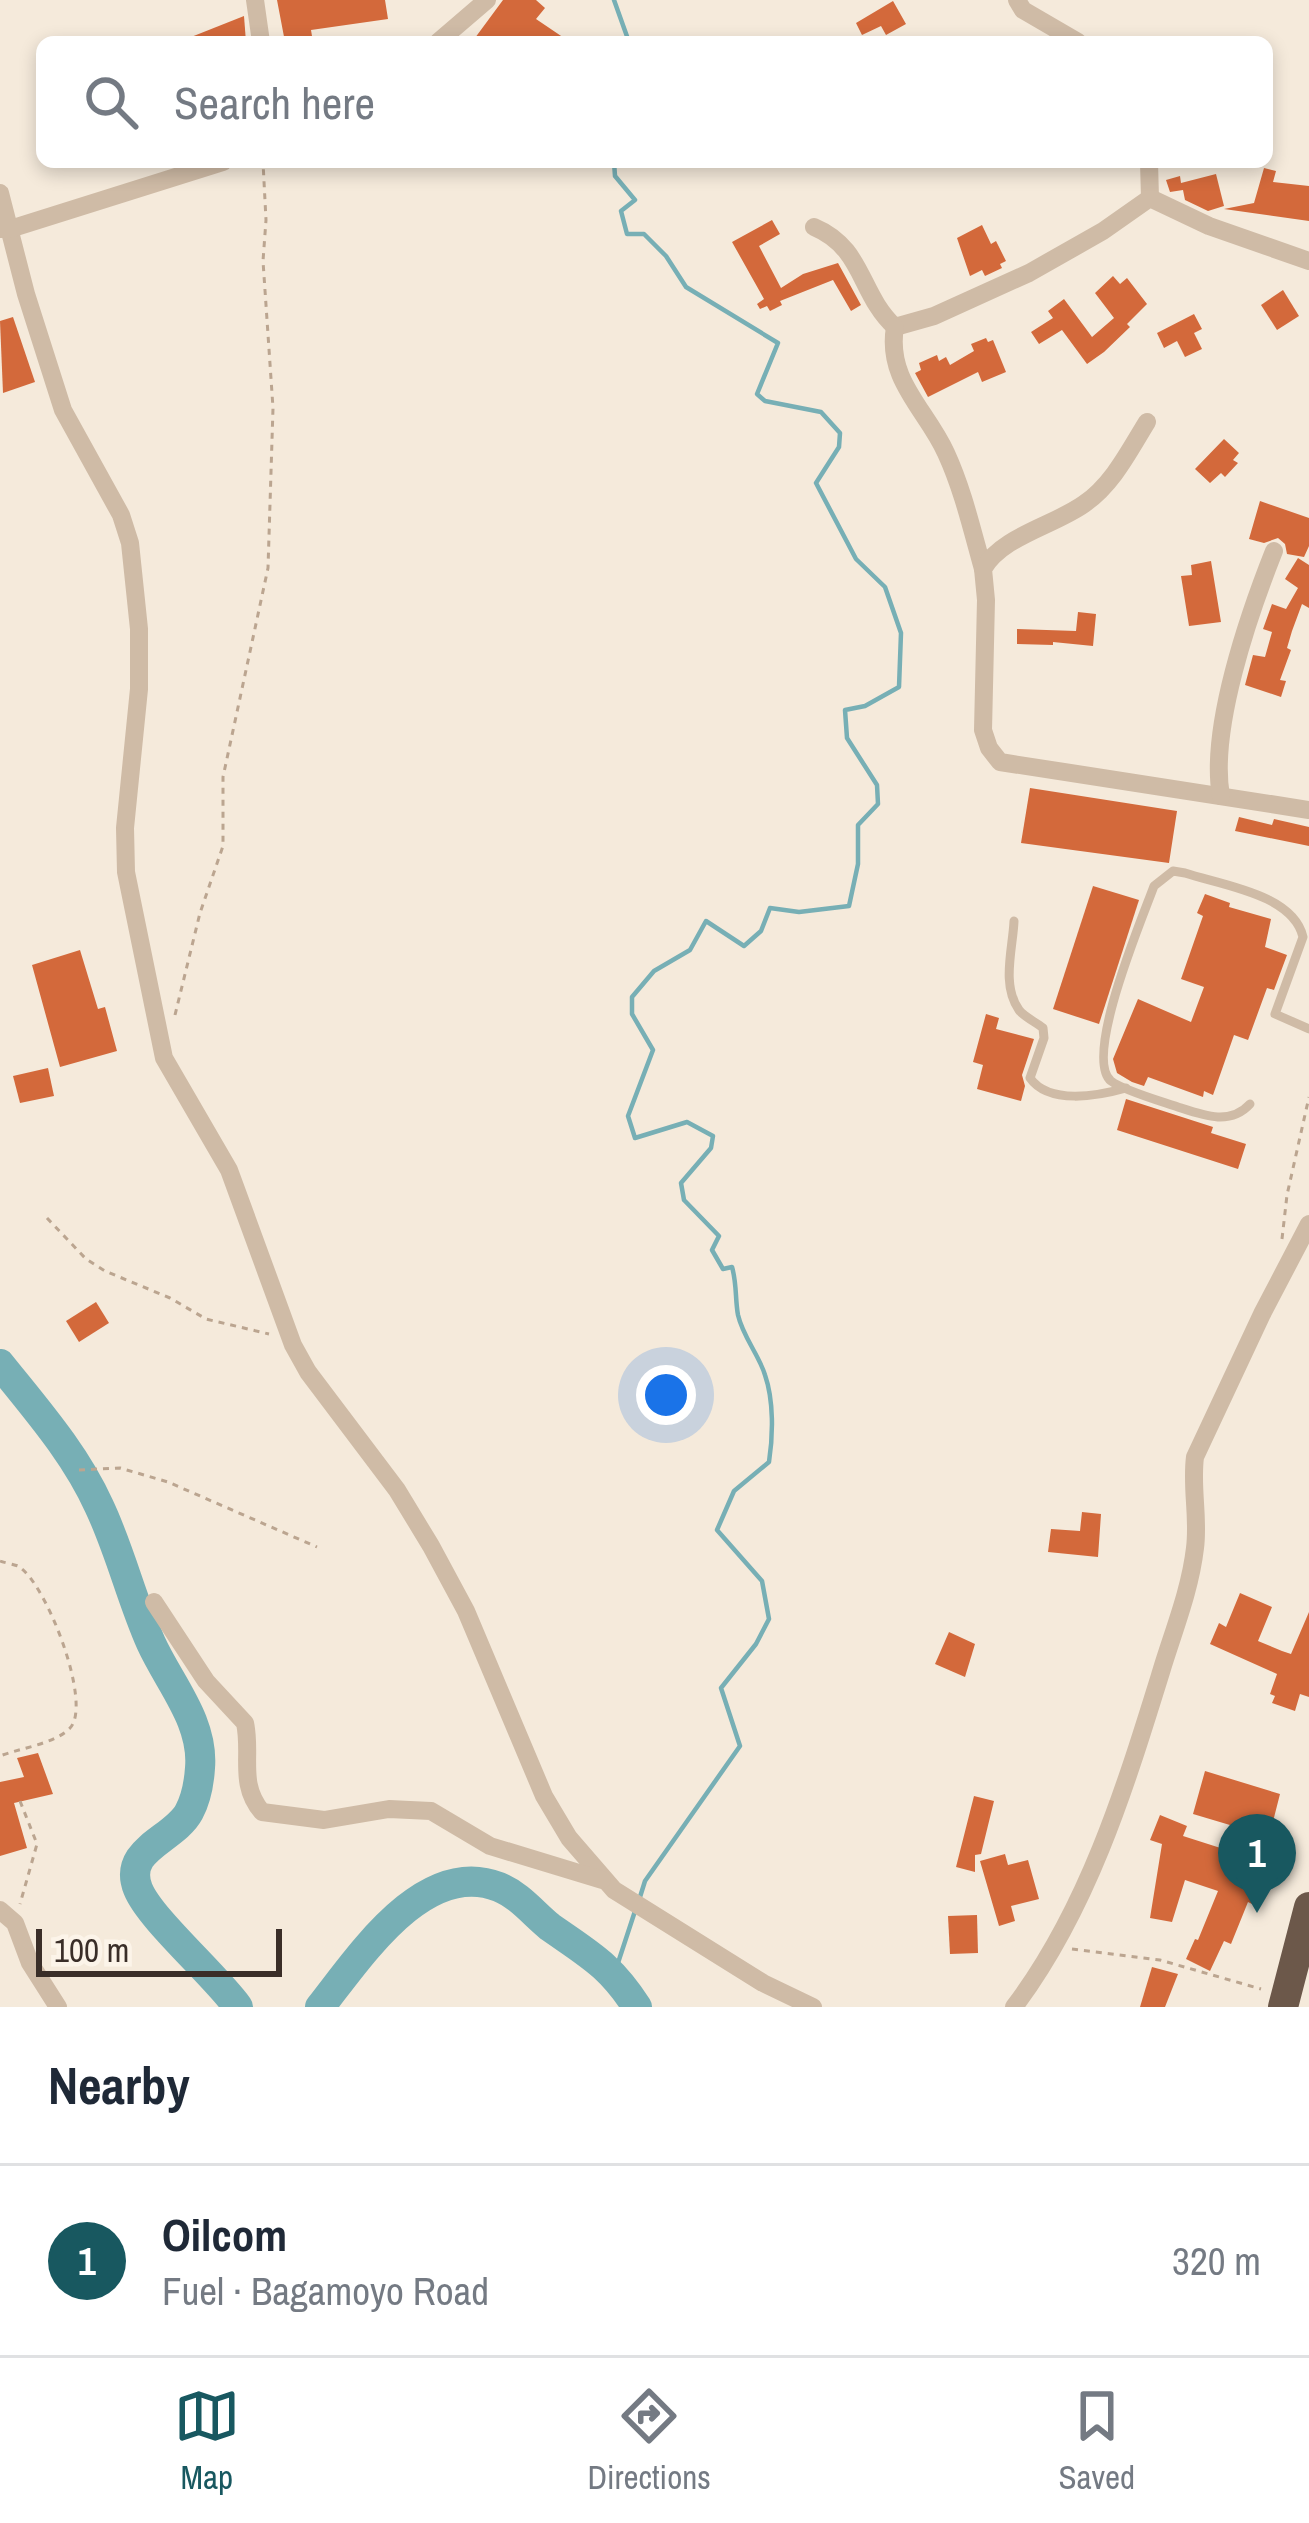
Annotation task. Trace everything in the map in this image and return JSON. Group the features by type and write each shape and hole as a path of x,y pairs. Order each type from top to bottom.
{"highway":[{"path":"1284,2002 1309,1907"}],"street":[{"path":"254,0 260,36"},
{"path":"445,36 487,0"},
{"path":"1021,4 1069,36"},
{"path":"5,229 203,168"},
{"path":"1149,168 1150,198"},
{"path":"0,193 5,229 64,410 121,515 130,543 139,629 139,688 124,828 126,872 164,1058 229,1170 293,1345 397,1490 430,1546 466,1611 544,1796 569,1838 608,1885 665,1925 813,2007"},
{"path":"1150,198 1192,219 1309,261"},
{"path":"895,327 934,316 1029,273 1150,198"},
{"path":"814,227 849,250 875,304 895,327"},
{"path":"895,327 894,366 944,448 983,569 983,730 988,748 1000,762 1309,810"},
{"path":"983,569 1002,548 1088,502 1112,478 1147,422"},
{"path":"1221,796 1221,751 1239,647 1274,550"},
{"path":"1014,2007 1054,1947 1106,1839 1187,1586 1197,1522 1192,1482 1203,1435 1309,1224"},
{"path":"154,1601 206,1681 245,1724 246,1777 262,1812 324,1820 389,1809 431,1810 490,1846 608,1885"},
{"path":"8,1916 58,2007"}],"lane":[{"path":"1250,1104 1243,1112 1219,1118 1126,1088 1109,1080 1103,1069 1106,1029 1154,886 1173,871 1292,913 1303,937 1276,1014 1309,1029"},
{"path":"1015,921 1009,968 1012,989 1019,1010 1043,1028 1030,1078 1035,1086 1045,1092 1087,1095 1126,1088"}],"path":[{"path":"175,1016 200,913 223,846 223,777 268,568 274,408 263,261 263,168"},
{"path":"1287,1270 1281,1231 1309,1097"},
{"path":"47,1218 86,1259 105,1271 206,1319 245,1326 293,1345"},
{"path":"79,1470 120,1468 168,1482 317,1547"},
{"path":"0,1561 18,1566 49,1606 77,1710 71,1728 59,1736 0,1756"},
{"path":"8,1916 37,1844 20,1801"},
{"path":"1054,1947 1160,1960 1284,2002"}],"building":[{"path":"277,0 385,0 388,19 311,30 312,36 284,36"},
{"path":"503,0 536,0 545,8 536,19 561,36 476,36"},
{"path":"893,1 906,24 886,35 881,26 862,35 856,23"},
{"path":"244,16 246,36 194,36"},
{"path":"1264,168 1276,171 1273,182 1309,186 1309,221 1224,209 1254,203"},
{"path":"1216,174 1224,206 1208,211 1185,200 1183,190 1170,192 1166,180 1180,176 1181,183"},
{"path":"772,220 780,234 759,246 781,288 803,274 838,263 861,305 851,311 833,280 780,301 782,305 770,311 767,306 760,309 757,304 764,299 732,242"},
{"path":"982,225 1006,261 985,276 982,270 970,276 957,238"},
{"path":"1113,276 1120,284 1127,278 1147,304 1104,352 1087,364 1062,330 1039,344 1031,332 1053,318 1048,311 1064,299 1092,337 1114,318 1095,293"},
{"path":"1283,290 1299,316 1277,330 1261,305"},
{"path":"1194,314 1202,329 1194,333 1202,349 1185,357 1177,341 1164,348 1157,333"},
{"path":"13,317 35,382 3,393 0,321"},
{"path":"993,340 1006,372 982,382 978,372 928,397 915,373 921,370 919,363 937,355 939,361 946,357 950,365 974,351 971,344"},
{"path":"1224,439 1239,453 1233,460 1238,463 1225,477 1221,473 1210,483 1195,469"},
{"path":"1260,501 1309,518 1304,557 1287,554 1278,538 1264,543 1249,539"},
{"path":"1298,558 1309,565 1309,608 1302,604 1292,631 1280,680 1286,681 1281,697 1245,685 1253,655 1265,657 1272,632 1263,629 1272,604 1286,609 1298,588 1285,579"},
{"path":"1211,561 1221,622 1189,626 1181,576 1192,575 1191,565"},
{"path":"1078,612 1096,614 1093,646 1017,644 1017,629 1076,631"},
{"path":"1030,788 1177,811 1169,863 1021,843"},
{"path":"1239,817 1309,827 1309,846 1235,831"},
{"path":"1093,886 1139,900 1099,1024 1053,1009"},
{"path":"1205,894 1230,903 1229,907 1271,919 1265,947 1287,955 1274,990 1267,988 1248,1040 1234,1035 1213,1095 1204,1091 1203,1097 1148,1077 1144,1086 1132,1082 1117,1073 1113,1059 1138,999 1191,1022 1204,987 1181,979 1203,916 1197,913"},
{"path":"80,950 98,1009 105,1007 117,1051 60,1067 32,965"},
{"path":"986,1014 999,1018 996,1029 1034,1039 1022,1075 1021,1101 977,1089 983,1065 973,1062"},
{"path":"48,1068 54,1096 20,1103 13,1076"},
{"path":"1126,1099 1213,1127 1211,1133 1246,1144 1238,1169 1117,1130"},
{"path":"96,1302 109,1323 79,1342 66,1321"},
{"path":"1082,1512 1101,1514 1098,1557 1048,1552 1051,1529 1080,1531"},
{"path":"1240,1593 1272,1607 1258,1641 1291,1654 1309,1612 1309,1697 1300,1694 1295,1711 1272,1703 1277,1674 1210,1644 1219,1623 1226,1627"},
{"path":"949,1632 975,1644 965,1677 935,1664"},
{"path":"38,1753 53,1794 14,1803 27,1848 0,1856 0,1782 24,1777 17,1758"},
{"path":"1205,1771 1280,1794 1252,1904 1248,1902 1231,1944 1224,1941 1210,1971 1186,1959 1218,1891 1185,1880 1172,1922 1150,1918 1162,1844 1150,1840 1160,1815 1187,1826 1183,1836 1233,1852 1240,1828 1193,1814"},
{"path":"974,1796 994,1801 981,1854 975,1855 975,1872 956,1867"},
{"path":"1005,1854 1008,1865 1028,1860 1039,1899 1011,1906 1015,1921 999,1926 980,1861"},
{"path":"977,1915 978,1953 950,1954 948,1916"},
{"path":"1152,1967 1178,1974 1165,2007 1140,2007"}],"waterway":[{"path":"614,0 627,36"},
{"path":"614,168 615,176 635,200 621,211 627,234 644,234 686,287 778,343 757,394 765,401 821,412 840,433 839,447 816,483 856,559 885,587 901,633 899,687 865,706 845,710 847,738 877,785 878,804 858,825 858,864 849,906 799,912 770,908 761,931 744,946 706,921 690,950 654,971 632,997 632,1014 653,1050 628,1116 635,1138 687,1122 713,1136 711,1148 681,1183 684,1200 719,1236 712,1250 723,1269 732,1267 738,1315 765,1375 772,1418 769,1462 734,1491 717,1530 762,1581 769,1619 756,1644 721,1688 740,1746 645,1881 640,1897"},
{"path":"0,1364 54,1432 89,1487 151,1643 197,1734 199,1779 194,1802 182,1822 143,1854 135,1875 155,1915 238,2007"},
{"path":"320,2007 396,1917 445,1886 471,1882 499,1887 520,1900 608,1971 637,2007"},
{"path":"615,1972 636,1908"}],"place":[{"name":"Oilcom","path":"1257,1913"}]}
